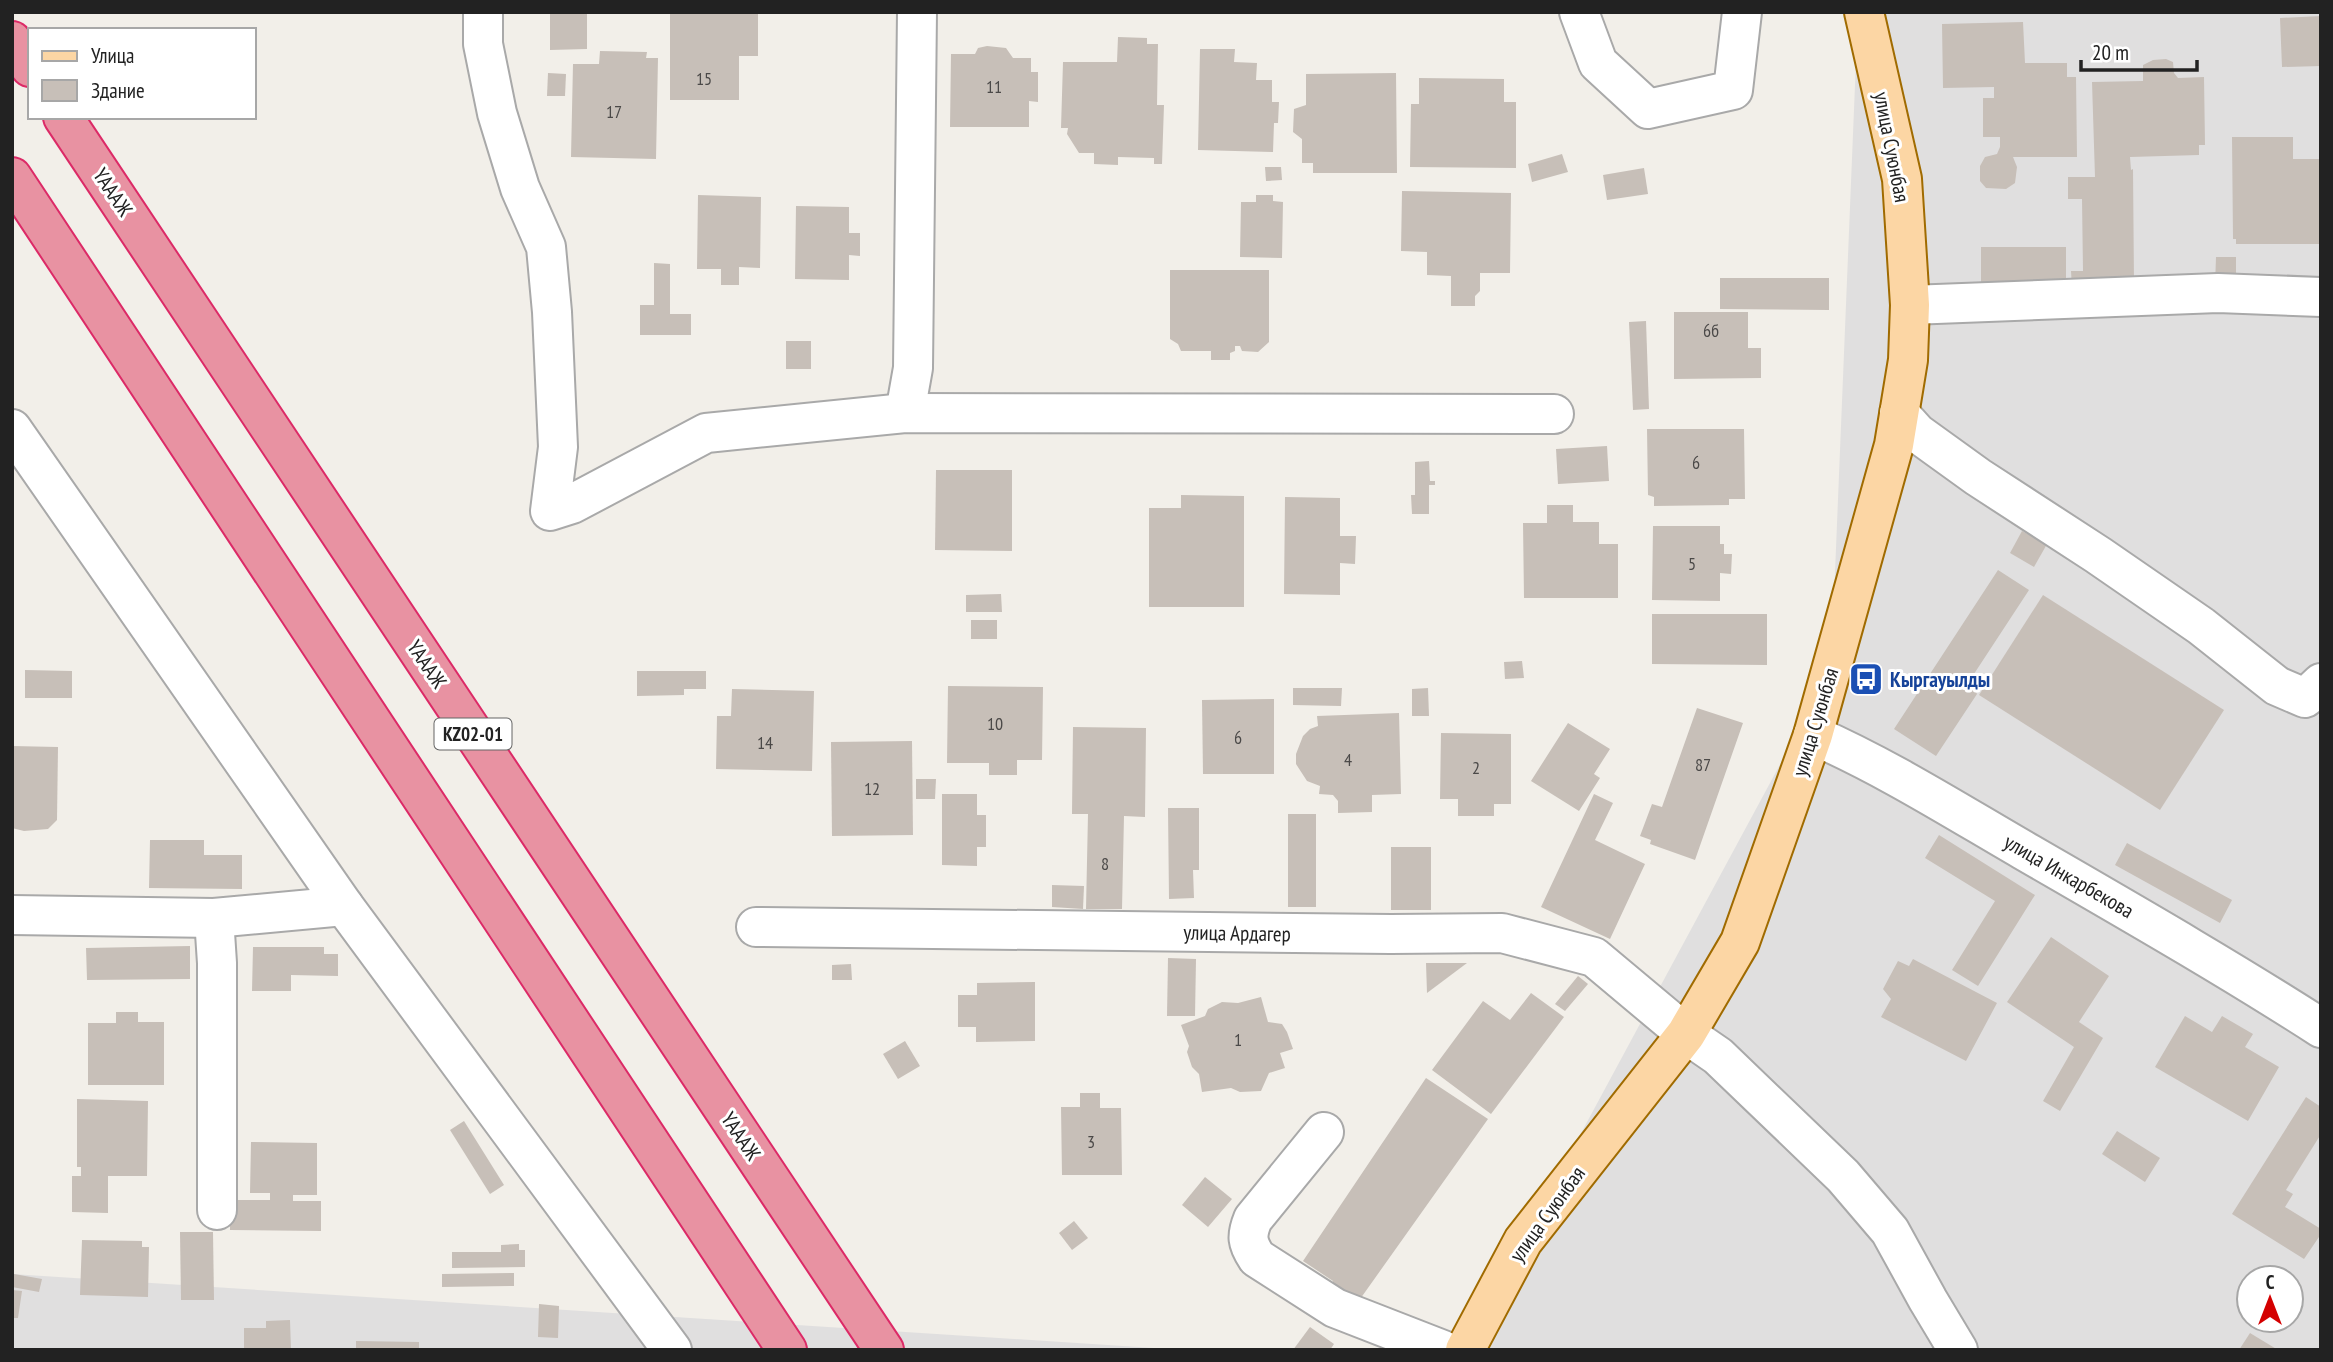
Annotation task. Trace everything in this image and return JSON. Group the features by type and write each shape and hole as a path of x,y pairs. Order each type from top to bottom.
{"highway":[{"path":"12,41 28,64"},
{"name":"ҮАААЖ","path":"64,119 884,1350"},
{"path":"12,177 787,1350"},
{"path":"834,1272 909,1350"}],"main road":[{"name":"улица Суюнбая","path":"1465,1350 1523,1241 1686,1034 1740,942 1813,735 1894,445 1908,360 1910,305 1902,179 1864,12"}],"street":[{"path":"483,12 483,44 497,113 520,188 546,247 553,323 558,447 550,511 572,504 706,433 905,413 1555,414"},
{"path":"905,413 913,368 917,12"},
{"path":"1579,12 1598,63 1648,109 1733,90 1742,12"},
{"path":"1910,305 2218,293 2321,297"},
{"path":"1899,413 1917,433 2202,626 2277,686 2305,698 2321,683"},
{"path":"12,429 344,906 672,1350"},
{"name":"улица Инкарбекова","path":"1813,735 1852,752 2017,846 2225,966 2321,1028"},
{"path":"12,915 214,918 344,906"},
{"path":"214,918 217,962 217,1210"},
{"name":"улица Ардагер","path":"756,927 1502,933 1594,957 1686,1034 1718,1056 1843,1176 1890,1231 1958,1350"},
{"path":"1324,1132 1253,1219 1247,1234 1249,1246 1257,1258 1335,1308 1443,1350"}],"shaded area":[{"path":"1858,12 2321,12 2321,1350 1464,1350 1831,670"},
{"path":"12,1274 1184,1350 12,1350"}],"building":[{"path":"550,12 587,12 587,49 550,50"},
{"path":"670,12 758,12 758,56 739,56 739,100 670,100"},
{"path":"2321,16 2321,66 2282,67 2280,18"},
{"path":"2023,22 2025,63 2067,63 2067,77 2076,77 2077,157 2013,157 2017,167 2015,183 2006,189 1986,188 1980,181 1980,166 1985,157 1997,154 2000,147 2000,137 1983,137 1983,98 1994,98 1994,87 1943,88 1942,24"},
{"path":"1118,37 1147,38 1147,44 1158,44 1157,105 1164,105 1162,164 1154,164 1154,158 1118,157 1118,165 1094,164 1094,153 1079,153 1067,134 1068,128 1061,128 1063,62 1117,62"},
{"path":"978,48 1006,48 1013,58 1031,58 1031,72 1038,72 1038,102 1029,101 1029,127 950,127 951,54 975,54"},
{"path":"1200,49 1235,49 1234,62 1257,63 1256,80 1272,80 1272,102 1279,102 1278,123 1274,123 1273,152 1198,150"},
{"path":"600,51 647,52 646,58 658,58 656,159 571,157 573,64 599,64"},
{"path":"2166,59 2173,62 2174,73 2178,78 2204,77 2205,145 2199,145 2199,155 2130,157 2131,170 2133,169 2134,283 2072,288 2071,271 2083,271 2082,199 2068,199 2068,177 2095,177 2092,82 2143,81 2143,65 2153,60"},
{"path":"548,73 566,74 565,96 547,96"},
{"path":"1396,73 1397,173 1313,173 1313,163 1302,163 1302,139 1293,132 1294,109 1306,105 1306,74"},
{"path":"1419,78 1504,79 1504,102 1516,102 1516,168 1410,167 1411,104 1419,104"},
{"path":"2232,137 2293,137 2293,159 2319,159 2321,244 2236,244 2236,239 2233,239"},
{"path":"1562,154 1568,172 1532,182 1528,164"},
{"path":"1265,167 1281,167 1282,180 1266,181"},
{"path":"1644,168 1648,194 1607,200 1603,175"},
{"path":"1402,191 1511,193 1510,273 1480,273 1480,291 1475,296 1475,306 1451,306 1451,276 1427,275 1427,252 1401,251"},
{"path":"698,195 761,197 760,268 739,267 739,285 721,285 721,269 697,269"},
{"path":"1256,195 1273,195 1273,201 1283,202 1282,258 1240,257 1241,202 1256,202"},
{"path":"796,206 849,207 849,233 860,233 860,256 849,255 849,280 795,279"},
{"path":"1981,247 2066,247 2066,288 1981,291"},
{"path":"2216,257 2236,257 2236,285 2215,285"},
{"path":"654,263 670,264 670,314 691,314 691,335 640,335 640,305 654,305"},
{"path":"1170,270 1269,270 1269,342 1258,352 1242,351 1240,346 1235,346 1235,351 1230,353 1230,360 1211,360 1211,351 1181,351 1178,344 1170,339"},
{"path":"1720,278 1829,278 1829,310 1720,309"},
{"path":"1674,312 1748,312 1748,348 1761,348 1761,378 1674,379"},
{"path":"1646,321 1649,409 1633,410 1629,322"},
{"path":"786,341 811,341 811,369 786,369"},
{"path":"1647,429 1744,429 1745,499 1729,499 1729,505 1654,506 1654,497 1648,495"},
{"path":"1607,446 1609,481 1558,484 1556,449"},
{"path":"1429,461 1430,481 1435,481 1435,485 1429,485 1429,514 1412,514 1415,462"},
{"path":"936,470 1012,470 1012,551 935,550"},
{"path":"1181,495 1244,496 1244,607 1149,607 1149,508 1181,508"},
{"path":"1285,497 1340,498 1340,536 1356,536 1355,564 1340,563 1340,595 1284,594"},
{"path":"1547,505 1573,505 1573,522 1599,522 1599,544 1618,544 1618,598 1524,598 1523,523 1547,523"},
{"path":"1653,526 1720,526 1720,544 1724,544 1724,554 1732,554 1731,574 1720,573 1720,601 1652,600"},
{"path":"2022,531 2047,544 2034,567 2010,553"},
{"path":"1998,570 2029,590 1970,680 1977,694 1936,756 1894,729"},
{"path":"1001,594 1002,612 966,612 966,595"},
{"path":"2043,595 2224,710 2160,810 1979,695"},
{"path":"1652,614 1767,614 1767,665 1652,664"},
{"path":"971,620 997,620 997,639 971,639"},
{"path":"1522,661 1524,678 1505,679 1504,662"},
{"path":"25,670 72,671 72,698 25,698"},
{"path":"637,671 706,671 706,689 684,689 684,695 637,696"},
{"path":"948,686 1043,687 1042,760 1017,760 1017,775 989,775 989,763 947,763"},
{"path":"1293,688 1342,688 1341,706 1293,705"},
{"path":"1428,688 1429,716 1412,716 1412,689"},
{"path":"732,689 814,691 812,771 716,769 717,716 731,716"},
{"path":"1274,699 1274,774 1203,774 1202,700"},
{"path":"1697,708 1743,723 1695,860 1650,844 1651,840 1640,836 1652,804 1662,807"},
{"path":"1399,713 1401,794 1372,795 1372,812 1338,813 1338,801 1333,795 1319,794 1320,786 1307,781 1296,764 1296,754 1303,736 1318,726 1317,716"},
{"path":"1568,723 1610,749 1594,774 1600,778 1579,811 1531,781"},
{"path":"1073,727 1146,728 1145,817 1124,816 1122,909 1086,909 1088,814 1072,814"},
{"path":"1441,733 1511,734 1511,804 1494,804 1494,816 1458,816 1458,799 1440,799"},
{"path":"912,741 913,835 832,836 831,742"},
{"path":"12,746 58,747 57,820 48,829 24,831 12,828"},
{"path":"916,779 936,779 935,799 916,799"},
{"path":"942,794 977,794 977,815 986,815 986,847 977,847 977,866 942,865"},
{"path":"1594,794 1613,803 1595,840 1645,864 1610,939 1541,907"},
{"path":"1168,808 1199,808 1199,870 1193,870 1194,898 1169,899"},
{"path":"1288,814 1316,814 1316,907 1288,907"},
{"path":"1939,835 2035,895 1978,986 1952,970 1995,901 1925,858"},
{"path":"150,840 204,840 204,855 242,855 242,889 149,888"},
{"path":"2127,843 2232,900 2220,923 2115,865"},
{"path":"1391,847 1431,847 1431,910 1391,910"},
{"path":"1052,885 1084,886 1083,909 1052,907"},
{"path":"2051,937 2109,976 2079,1022 2103,1038 2060,1111 2043,1101 2074,1047 2007,1002"},
{"path":"190,946 190,979 87,980 86,948"},
{"path":"253,947 324,947 324,954 338,954 338,976 291,975 291,991 252,991"},
{"path":"1168,958 1196,959 1195,1016 1167,1016"},
{"path":"1913,959 1997,1003 1966,1061 1881,1017 1891,999 1883,989 1898,961 1909,966"},
{"path":"1426,963 1467,963 1427,993"},
{"path":"851,964 852,980 832,980 832,965"},
{"path":"1578,976 1588,984 1565,1011 1555,1004"},
{"path":"1035,982 1035,1041 976,1042 976,1027 958,1027 958,995 977,995 977,983"},
{"path":"1531,993 1564,1017 1491,1114 1432,1070 1483,1001 1510,1020"},
{"path":"1261,997 1268,1022 1282,1024 1293,1049 1280,1053 1285,1068 1269,1073 1261,1091 1240,1092 1231,1088 1202,1092 1199,1074 1192,1067 1187,1052 1189,1046 1181,1025 1205,1016 1208,1009 1222,1002 1238,1003"},
{"path":"116,1012 138,1012 138,1022 164,1022 164,1085 88,1085 88,1023 116,1023"},
{"path":"2185,1016 2212,1032 2222,1016 2253,1034 2245,1047 2279,1067 2248,1121 2155,1067"},
{"path":"905,1041 920,1066 898,1079 883,1054"},
{"path":"1426,1078 1488,1119 1358,1302 1330,1289 1333,1281 1303,1261"},
{"path":"1080,1093 1100,1093 1100,1108 1121,1108 1122,1175 1062,1175 1061,1107 1080,1107"},
{"path":"2306,1097 2321,1107 2321,1134 2286,1190 2293,1194 2285,1207 2321,1229 2321,1234 2304,1259 2232,1214"},
{"path":"77,1099 148,1101 147,1176 108,1176 108,1213 72,1212 72,1176 81,1176 81,1167 77,1167"},
{"path":"464,1121 504,1185 490,1194 450,1130"},
{"path":"2117,1131 2160,1158 2145,1182 2102,1154"},
{"path":"251,1142 317,1143 317,1195 293,1195 293,1201 321,1201 321,1231 230,1230 230,1200 270,1200 270,1193 250,1193"},
{"path":"1205,1177 1232,1199 1208,1227 1182,1205"},
{"path":"1074,1221 1088,1238 1072,1250 1059,1233"},
{"path":"180,1232 213,1232 214,1300 181,1300"},
{"path":"82,1240 142,1241 142,1247 149,1247 148,1297 80,1295"},
{"path":"519,1244 519,1250 525,1250 525,1267 452,1268 452,1252 501,1252 501,1245"},
{"path":"514,1273 514,1286 442,1287 442,1274"},
{"path":"14,1274 42,1279 39,1292 12,1287"},
{"path":"12,1290 22,1291 18,1318 12,1318"},
{"path":"539,1304 559,1306 558,1338 538,1337"},
{"path":"290,1320 291,1350 244,1349 244,1328 266,1328 266,1321"},
{"path":"1310,1327 1334,1344 1330,1350 1293,1350"},
{"path":"2252,1334 2278,1350 2239,1350"},
{"path":"356,1341 419,1342 419,1350 356,1350"}],"place":[{"name":"Кыргауылды","path":"1866,679"}]}
